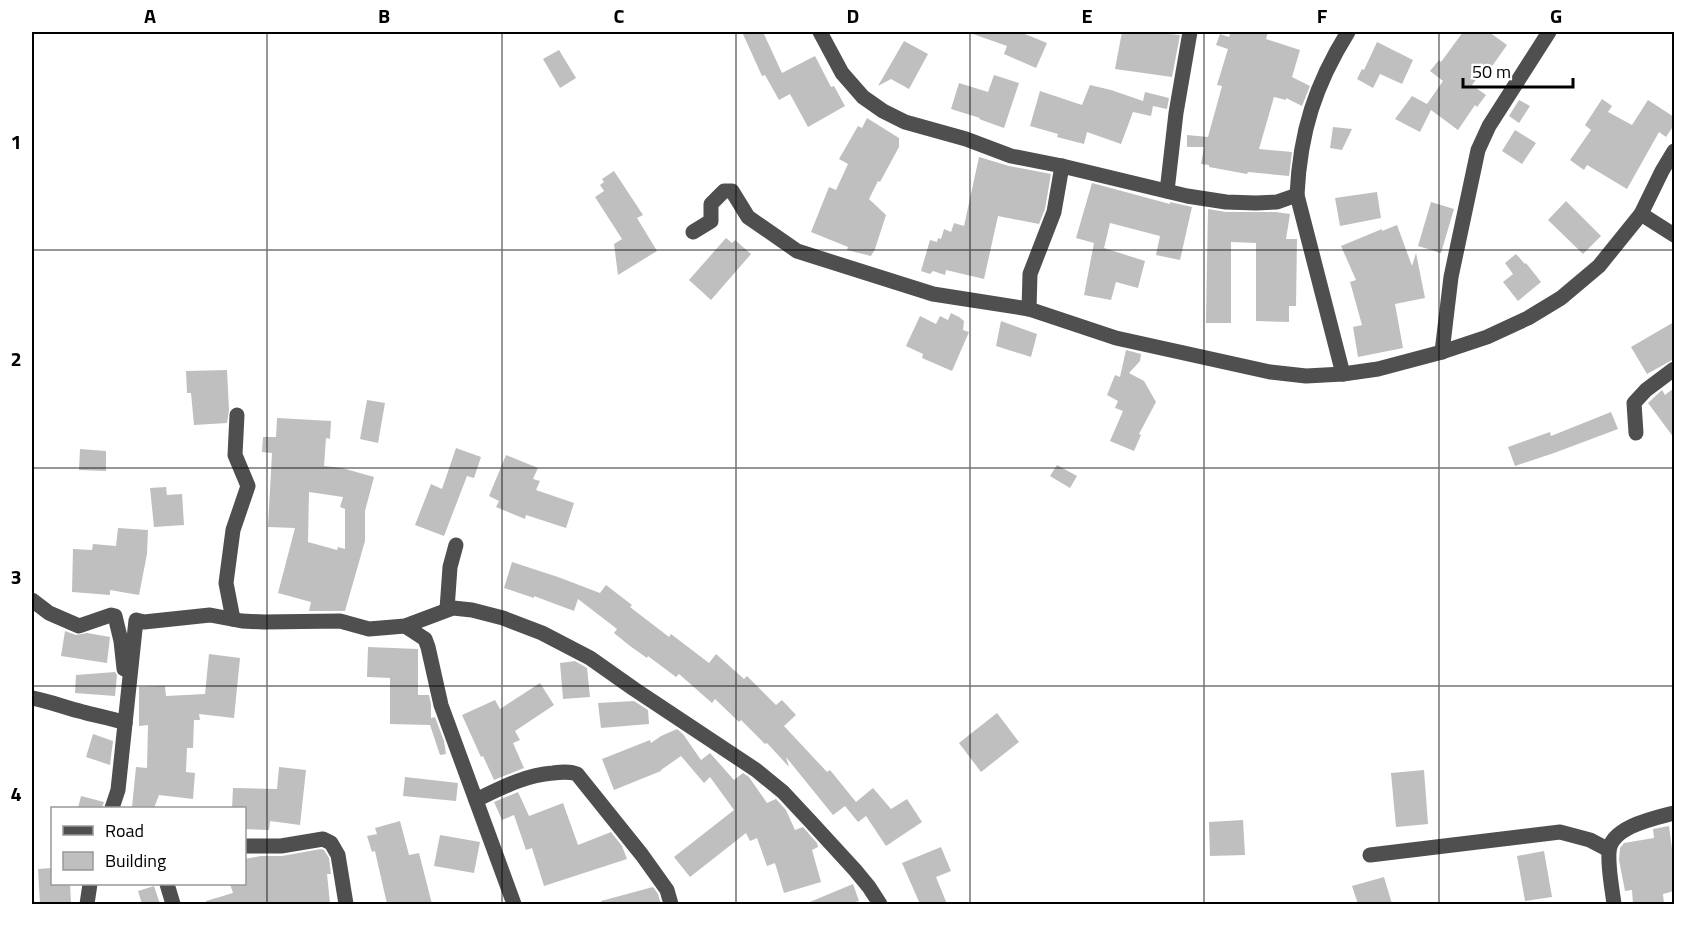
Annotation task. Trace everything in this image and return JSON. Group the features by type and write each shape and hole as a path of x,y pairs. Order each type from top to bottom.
{"street":[{"path":"820,32 842,73 863,97 905,123 966,139 1011,156 1187,196 1236,202 1277,202 1297,195"},
{"path":"1167,191 1176,113 1190,32"},
{"path":"1343,374 1297,195 1304,134 1318,87 1348,32"},
{"path":"1442,352 1451,277 1478,150 1489,126 1549,32"},
{"path":"693,232 711,221 711,204 724,191 732,191 748,217 797,251 933,294 1029,309 1116,338 1270,372 1306,376 1343,374 1378,369 1487,337 1528,318 1561,298 1599,266 1641,214 1674,151"},
{"path":"1029,309 1030,274 1054,212 1062,166"},
{"path":"1641,214 1674,236"},
{"path":"1636,433 1634,403 1646,390 1674,369"},
{"path":"233,619 226,583 232,530 248,486 235,455 237,415"},
{"path":"447,609 450,567 456,545"},
{"path":"32,600 49,613 79,626 111,615 115,616 122,640 126,692 125,717"},
{"path":"112,807 118,790 136,620 144,622 210,615 264,622 340,621 369,629 405,626 447,609 472,610 503,618 542,633 580,653 756,770 783,792 862,878 880,904"},
{"path":"425,639 427,618"},
{"path":"405,626 425,639 429,646 441,705 514,904"},
{"path":"32,698 83,712 109,717 125,717"},
{"path":"476,800 535,774 571,771 577,774 642,855 667,890 671,904"},
{"path":"1614,904 1609,850 1618,834 1647,820 1674,813"},
{"path":"1370,855 1560,832 1590,840 1609,850"},
{"path":"246,846 281,846 323,838 331,843 338,855 346,904"},
{"path":"87,904 90,885"},
{"path":"167,885 173,903"},
{"path":"173,903 179,885"}],"building":[{"path":"742,32 763,32 782,73 815,56 831,87 834,86 845,106 808,127 790,94 779,100 765,75 762,76"},
{"path":"1020,32 1047,43 1036,68 1004,54 1007,46 970,33"},
{"path":"1122,32 1180,35 1172,77 1115,69"},
{"path":"1231,32 1268,32 1266,39 1300,50 1292,77 1310,86 1302,106 1286,98 1286,100 1274,97 1259,149 1292,152 1289,176 1248,172 1247,174 1209,167 1209,165 1201,164 1204,147 1187,147 1187,135 1208,137 1222,86 1217,85 1228,49 1216,45 1220,34 1229,37"},
{"path":"1463,32 1489,32 1507,45 1490,69 1486,66 1472,85 1486,95 1477,107 1475,105 1458,130 1431,110 1420,132 1395,119 1412,96 1427,104 1443,81 1430,71 1439,60 1441,62"},
{"path":"904,41 928,54 909,89 891,79 878,86"},
{"path":"1377,42 1413,60 1402,84 1380,74 1373,88 1357,79 1362,69 1364,70"},
{"path":"559,50 576,78 560,88 543,59"},
{"path":"994,75 1019,83 1004,128 951,109 959,83 988,92"},
{"path":"1090,85 1143,101 1145,92 1169,98 1167,109 1153,106 1151,116 1133,112 1121,144 1087,132 1084,144 1057,137 1058,134 1030,126 1040,91 1082,105"},
{"path":"1602,99 1612,106 1608,112 1632,125 1648,100 1674,117 1674,125 1666,137 1659,132 1627,189 1587,165 1584,170 1570,160 1591,130 1585,125"},
{"path":"1519,100 1530,106 1519,123 1509,116"},
{"path":"867,118 899,138 899,147 869,199 886,215 871,256 847,250 848,247 811,232 829,187 836,190 848,164 839,159 858,126 862,128"},
{"path":"1333,127 1352,129 1342,150 1330,148"},
{"path":"1515,130 1536,143 1522,164 1502,151"},
{"path":"979,157 1009,166 1051,174 1045,209 1039,224 998,216 984,279 946,270 945,275 933,271 930,274 921,271 930,240 937,242 938,238 941,239 944,229 951,232 954,223 964,226"},
{"path":"614,171 643,215 637,218 657,251 618,275 614,244 622,239 595,197 604,191 600,185 604,182 602,179"},
{"path":"1092,183 1170,204 1170,202 1192,207 1180,260 1156,255 1160,236 1110,223 1104,248 1145,261 1138,288 1116,282 1111,300 1084,295 1094,243 1076,238"},
{"path":"1377,192 1381,218 1340,226 1335,198"},
{"path":"1566,201 1601,236 1583,254 1548,220"},
{"path":"1431,202 1454,209 1441,253 1418,246"},
{"path":"1208,209 1226,212 1290,214 1286,239 1297,239 1296,306 1289,306 1289,322 1256,321 1256,243 1231,242 1231,323 1206,323"},
{"path":"1397,225 1412,266 1416,253 1425,298 1395,304 1403,348 1358,357 1353,327 1362,325 1350,282 1356,280 1341,246"},
{"path":"726,238 732,243 735,240 751,254 711,300 689,280"},
{"path":"1516,254 1541,282 1518,301 1503,282 1513,274 1505,263"},
{"path":"951,313 964,321 963,330 969,332 952,371 922,358 923,354 906,346 920,316 936,324 940,316 948,320"},
{"path":"1001,321 1037,334 1031,357 996,346"},
{"path":"1674,322 1674,359 1647,374 1631,347"},
{"path":"1126,350 1141,354 1140,361 1129,373 1144,381 1156,402 1139,434 1141,435 1134,451 1110,441 1123,411 1115,408 1118,401 1107,395 1115,375 1120,377"},
{"path":"227,370 229,410 227,423 194,425 191,393 187,393 186,371"},
{"path":"1674,388 1674,438 1648,403 1662,390 1665,395"},
{"path":"367,400 385,403 378,443 360,439"},
{"path":"1611,412 1618,429 1515,466 1508,447 1550,432 1551,436"},
{"path":"277,418 331,421 330,439 326,438 324,466 342,468 374,477 365,511 365,541 345,611 309,611 311,602 278,593 295,528 268,527 272,453 262,452 263,437 276,437","holes":["309,492 343,497 340,507 345,509 345,549 338,547 337,550 308,542"]},
{"path":"456,448 481,457 474,478 467,476 444,536 415,525 431,484 442,489"},
{"path":"80,449 106,451 106,471 79,470"},
{"path":"506,455 538,468 533,479 540,481 536,490 574,503 566,528 526,515 525,519 496,507 499,501 489,496"},
{"path":"1057,465 1077,476 1070,488 1050,476"},
{"path":"166,487 167,495 182,494 184,525 154,527 150,488"},
{"path":"118,528 148,530 147,554 139,595 110,590 110,595 72,592 73,549 92,550 93,544 116,546"},
{"path":"512,562 600,593 606,585 669,637 671,634 709,663 716,654 744,679 747,676 776,705 782,700 796,715 784,726 827,772 830,770 856,802 873,788 891,809 907,799 922,822 886,846 866,816 858,822 845,806 833,815 786,757 789,767 767,743 765,744 741,720 739,722 715,699 712,703 679,674 676,677 630,646 614,633 617,629 578,599 574,611 504,588"},
{"path":"65,631 76,635 87,633 110,637 107,663 61,656"},
{"path":"368,647 418,649 418,695 429,695 431,718 435,717 446,754 440,755 430,725 390,724 390,678 367,677"},
{"path":"209,654 240,658 234,718 199,714 200,720 194,720 193,748 187,748 186,772 195,773 193,799 159,795 154,807 132,807 136,767 147,768 148,725 139,726 139,687 165,686 166,696 205,694"},
{"path":"575,661 587,668 590,697 563,699 560,663"},
{"path":"115,672 117,675 115,696 75,693 76,675"},
{"path":"540,683 554,705 515,731 520,740 513,743 524,768 494,780 462,715 495,700 500,709"},
{"path":"634,701 648,710 649,724 601,728 598,703"},
{"path":"997,713 1019,742 981,772 959,743"},
{"path":"677,729 701,760 710,753 734,780 743,773 749,777 767,803 776,799 786,810 795,830 803,827 817,843 818,847 812,850 821,882 784,893 775,863 767,866 757,838 750,841 746,833 690,877 674,857 734,810 710,777 704,783 681,756 661,771 614,790 602,759 650,740 651,743"},
{"path":"93,734 113,741 110,765 86,757"},
{"path":"279,767 306,770 300,825 270,821 269,830 246,829 246,807 232,807 233,788 277,789"},
{"path":"1424,770 1428,824 1396,827 1391,773"},
{"path":"405,777 458,783 456,801 403,796"},
{"path":"518,792 529,816 563,803 578,845 611,832 622,846 627,859 544,886 532,848 526,850 514,815 502,820 494,802"},
{"path":"81,796 104,802 102,807 78,807"},
{"path":"1243,820 1245,855 1210,856 1209,822"},
{"path":"400,821 409,855 419,853 432,904 387,904 375,851 372,852 367,836 377,834 375,828"},
{"path":"1669,826 1674,864 1674,891 1663,894 1664,904 1633,904 1632,890 1625,891 1619,860 1620,848 1624,843 1654,838 1653,829"},
{"path":"440,835 480,842 474,873 434,866"},
{"path":"941,847 951,871 936,877 947,904 920,904 902,863"},
{"path":"324,850 329,858 331,874 327,874 330,904 206,904 206,901 233,893 230,885 246,885 246,859"},
{"path":"1544,851 1552,897 1525,901 1517,856"},
{"path":"51,868 51,885 70,885 71,904 40,904 38,869"},
{"path":"1384,877 1392,904 1358,904 1352,886"},
{"path":"853,884 859,901 848,904 805,904"},
{"path":"154,886 160,904 142,904 138,891"},
{"path":"653,887 661,904 602,904 601,901"}]}
